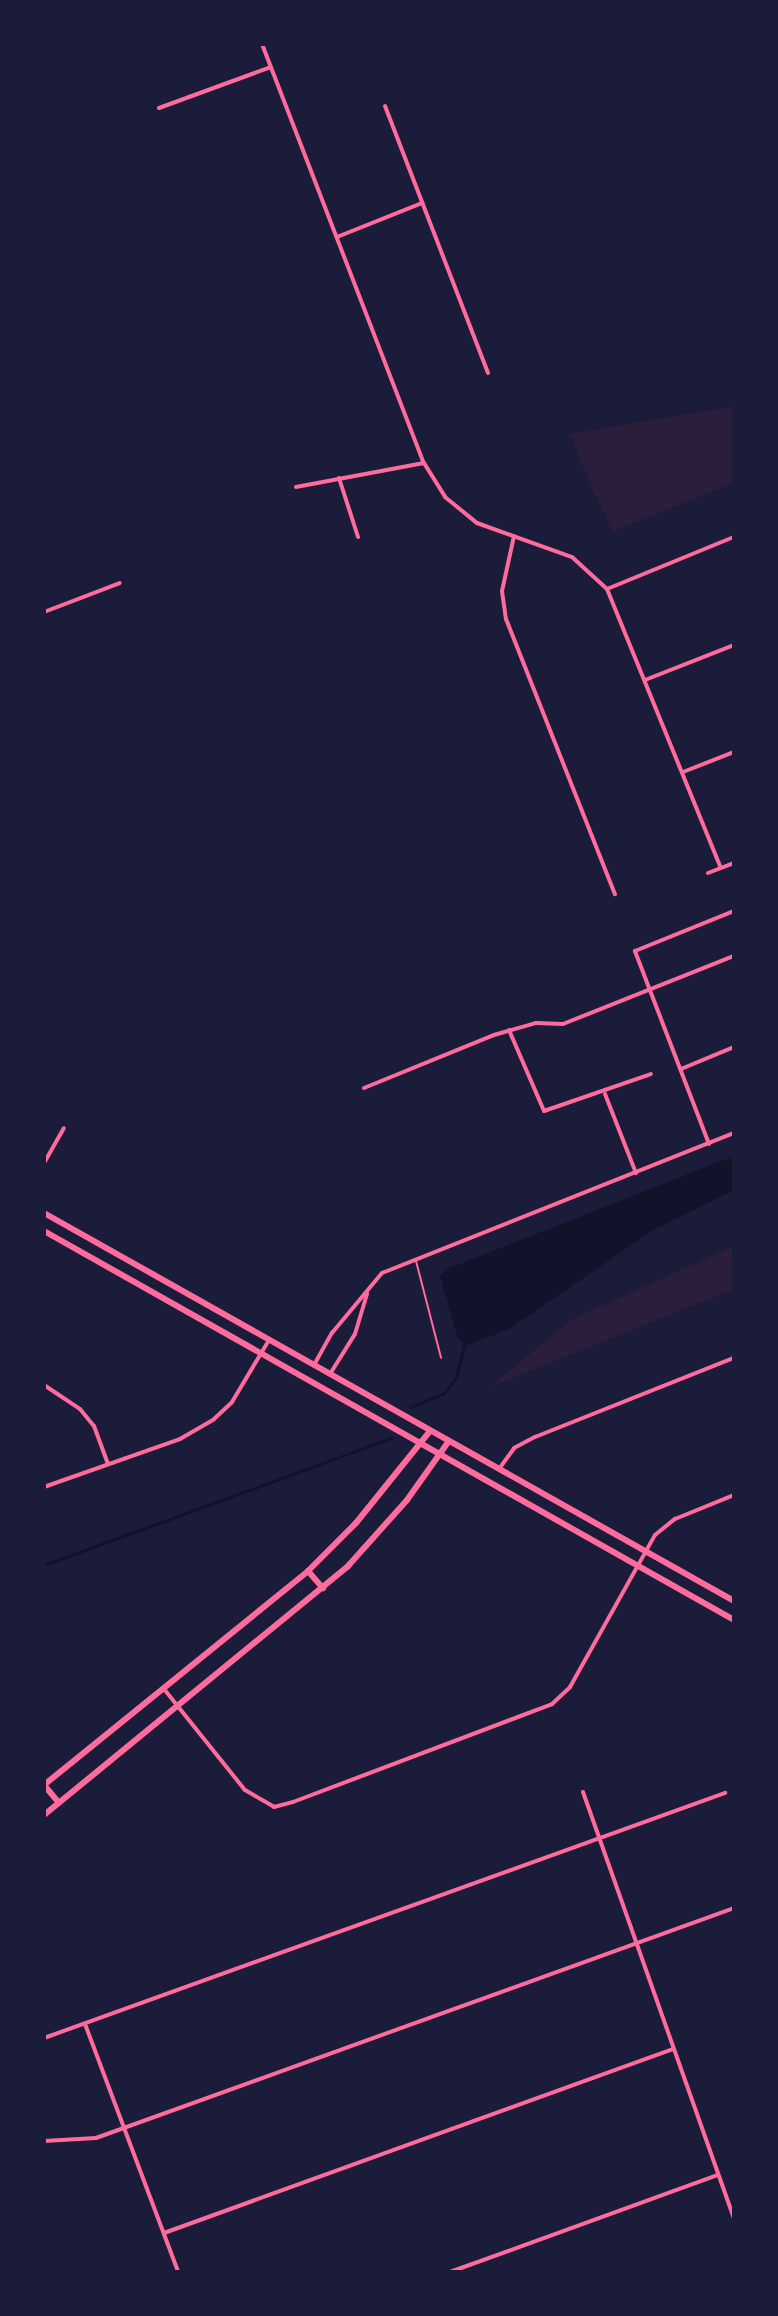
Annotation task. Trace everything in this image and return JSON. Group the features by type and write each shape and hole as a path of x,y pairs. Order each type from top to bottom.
{"main road":[{"path":"44,1213 734,1601"},
{"path":"44,1231 734,1620"},
{"path":"59,1803 44,1785 308,1571 356,1523 430,1431"},
{"path":"44,1815 323,1588 369,1544 449,1441"},
{"path":"308,1571 323,1588"}],"street":[{"path":"262,44 424,463 445,497 461,511 514,536 572,557 607,589 721,868"},
{"path":"159,108 271,67"},
{"path":"385,106 488,373"},
{"path":"337,237 422,203"},
{"path":"296,487 424,463"},
{"path":"339,478 358,537"},
{"path":"514,536 502,591 506,619 615,894"},
{"path":"607,589 734,537"},
{"path":"44,612 120,583"},
{"path":"645,680 734,645"},
{"path":"683,772 734,752"},
{"path":"708,873 734,863"},
{"path":"709,1144 635,951 734,911"},
{"path":"364,1088 509,1030 536,1023 563,1024 734,956"},
{"path":"509,1030 544,1111 605,1094 651,1074"},
{"path":"681,1069 734,1047"},
{"path":"605,1094 636,1173"},
{"path":"44,1163 64,1128"},
{"path":"314,1365 382,1273 734,1133"},
{"path":"330,1374 355,1334 368,1289"},
{"path":"44,1487 180,1439 214,1419 232,1402 269,1340"},
{"path":"499,1469 514,1448 535,1437 734,1358"},
{"path":"44,1385 80,1409 94,1426 108,1464"},
{"path":"164,1689 245,1790 274,1807 293,1802 552,1704 570,1687 644,1551 675,1519 734,1495"},
{"path":"583,1792 734,2219"},
{"path":"44,2038 725,1793"},
{"path":"44,2141 74,2142 125,2127 734,1908"},
{"path":"85,2024 178,2272"},
{"path":"164,2233 673,2049"},
{"path":"450,2272 718,2175"}],"lane":[{"path":"416,1260 441,1358"}],"shaded area":[{"path":"734,406 734,483 612,532 569,434"},
{"path":"734,1156 734,1190 653,1230 511,1328 468,1345 458,1339 440,1276 447,1269"},
{"path":"734,1246 734,1289 490,1387 571,1320"}],"waterway":[{"path":"410,1407 443,1394 456,1378 465,1341"},
{"path":"44,1565 391,1438"}]}
